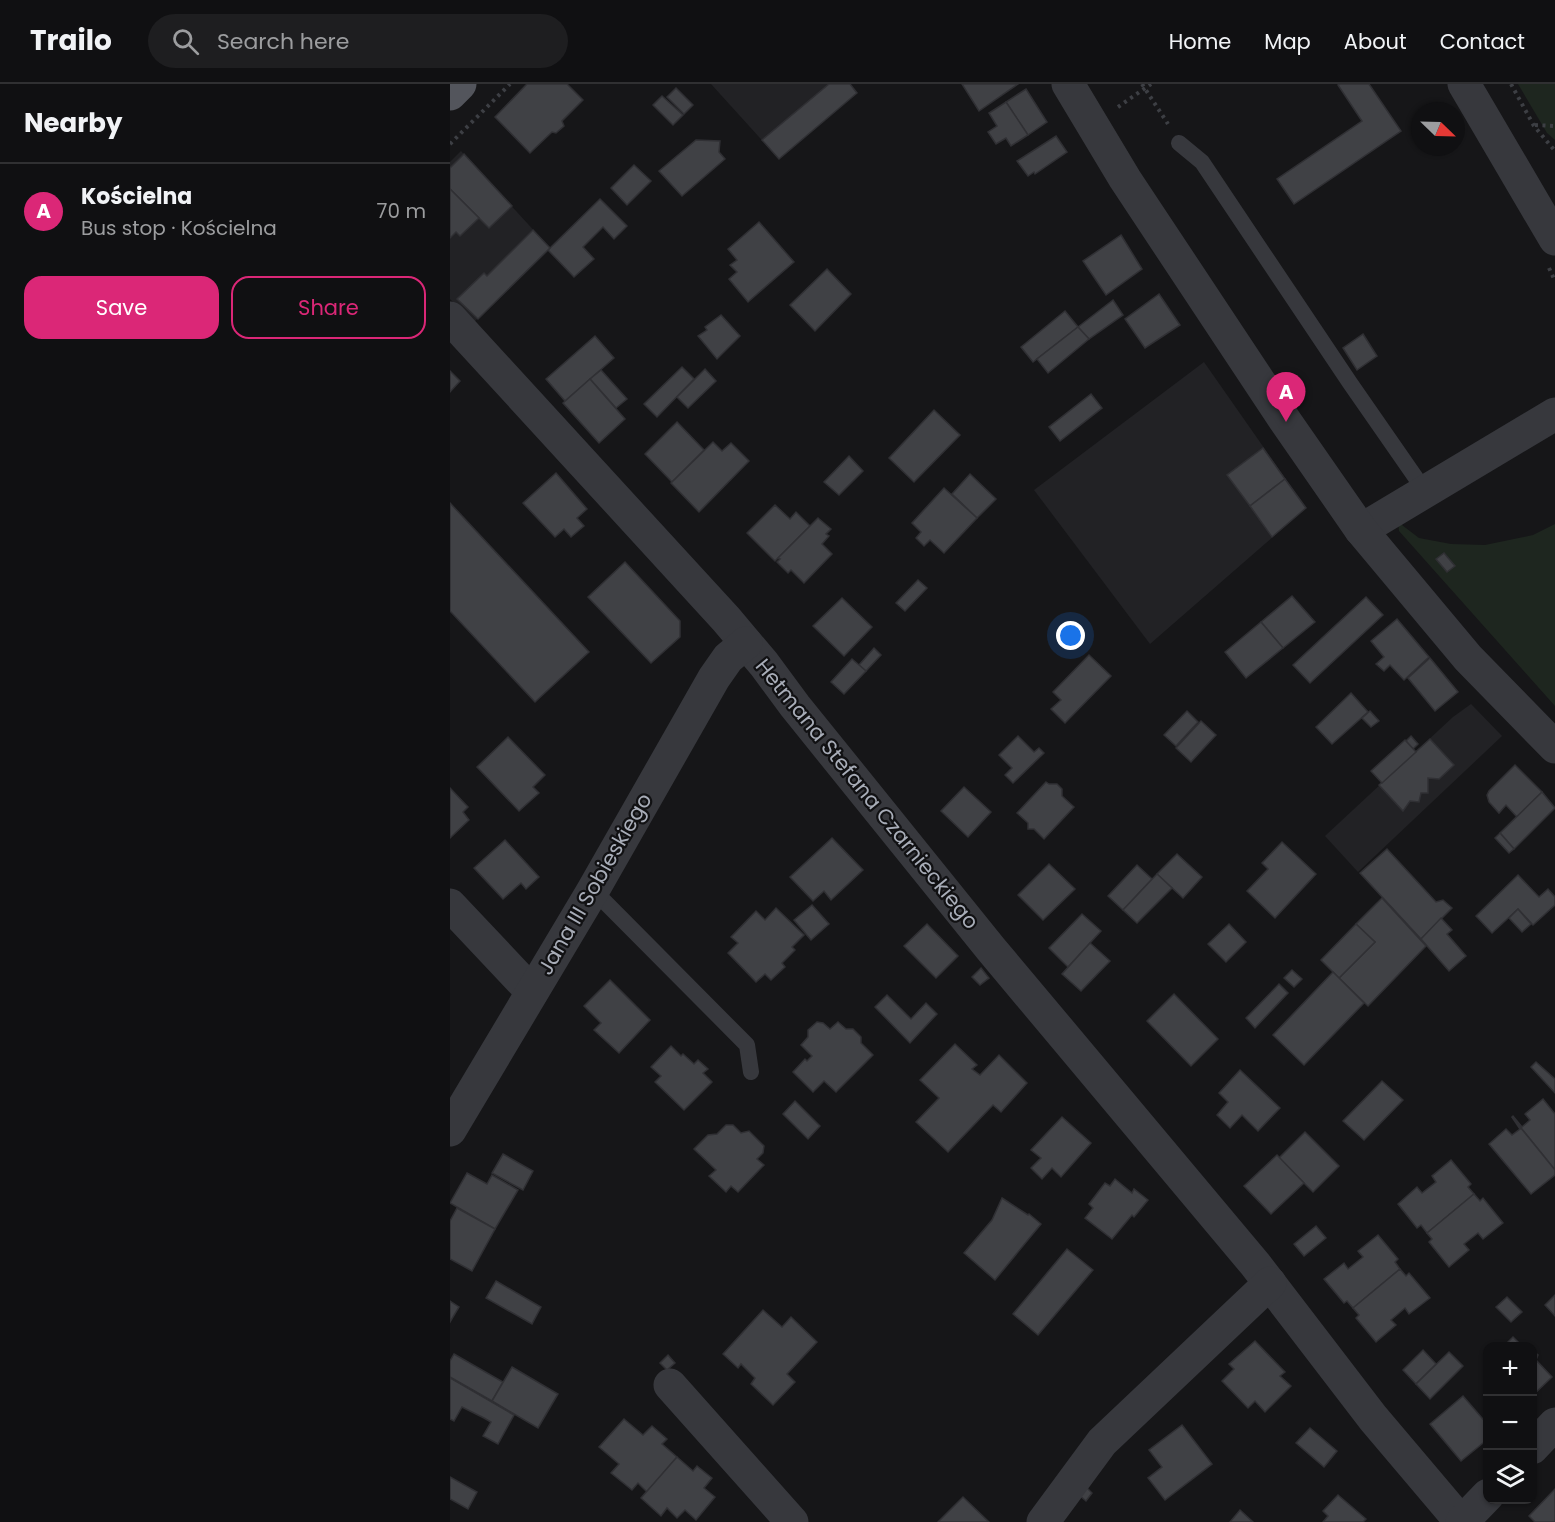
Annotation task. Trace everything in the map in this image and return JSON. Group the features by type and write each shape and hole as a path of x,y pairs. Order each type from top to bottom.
{"main road":[{"path":"450,94 460,84"}],"street":[{"path":"1068,84 1125,179 1280,413 1361,530 1468,658 1555,747"},
{"path":"1464,84 1555,239"},
{"name":"Hetmana Stefana Czarnieckiego","path":"450,318 746,643 991,949 1270,1283 1373,1418 1462,1522"},
{"path":"1361,530 1555,414"},
{"name":"Jana III Sobieskiego","path":"450,1130 592,892 714,678 728,658 746,643"},
{"path":"450,905 532,992"},
{"path":"1043,1522 1102,1442 1270,1283"},
{"path":"670,1385 792,1522"},
{"path":"1537,1444 1555,1424"},
{"path":"1462,1522 1483,1500"}],"lane":[{"path":"1179,142 1202,162 1425,491"},
{"path":"592,892 604,901 747,1044 752,1072"}],"path":[{"path":"450,144 510,84"},
{"path":"1118,107 1144,86 1151,84"},
{"path":"1511,84 1534,126 1555,151"},
{"path":"1144,86 1179,142"},
{"path":"1534,126 1555,126"}],"shaded area":[{"path":"711,84 850,84 857,93 779,159"},
{"path":"1518,84 1555,84 1555,140 1547,133"},
{"path":"461,151 550,248 473,323 450,299 450,162"},
{"path":"1204,362 1306,508 1150,644 1034,490"},
{"path":"1398,522 1419,538 1451,544 1485,545 1533,535 1555,524 1555,706 1399,531"},
{"path":"1471,704 1502,736 1358,872 1325,836 1453,717"}],"building":[{"path":"527,84 567,84 583,100 562,121 564,126 556,133 552,132 530,153 495,117"},
{"path":"829,84 850,84 857,93 779,159 762,140"},
{"path":"962,84 1018,84 979,111"},
{"path":"1369,84 1401,131 1294,204 1277,179 1362,121 1338,85"},
{"path":"676,88 693,105 684,114 667,97"},
{"path":"1026,89 1047,122 1028,135 1006,102"},
{"path":"662,96 683,115 673,125 653,105"},
{"path":"1006,102 1028,135 1011,146 1006,138 996,144 988,132 997,126 989,113"},
{"path":"1056,136 1067,152 1035,174 1034,172 1028,176 1017,161"},
{"path":"696,140 720,141 719,152 725,159 682,196 659,171"},
{"path":"464,154 512,206 489,228 450,189 450,168"},
{"path":"634,165 651,181 627,205 611,188"},
{"path":"450,189 479,218 460,236 456,232 450,238"},
{"path":"600,199 627,226 614,239 603,227 583,247 594,259 574,277 548,250"},
{"path":"759,222 794,262 748,302 729,279 737,272 730,265 737,260 728,249"},
{"path":"533,230 550,248 478,319 457,299 484,273 487,276"},
{"path":"1121,235 1142,269 1106,295 1083,261"},
{"path":"827,269 851,294 815,331 790,305"},
{"path":"1159,294 1180,325 1145,348 1125,319"},
{"path":"1113,300 1123,315 1089,339 1078,327"},
{"path":"1065,311 1078,327 1033,362 1021,347"},
{"path":"721,315 740,336 717,359 698,336 707,330 705,327"},
{"path":"1078,327 1089,339 1048,373 1037,359"},
{"path":"1363,334 1377,356 1357,370 1343,348"},
{"path":"595,336 614,358 565,401 546,379"},
{"path":"682,367 694,379 657,417 644,404"},
{"path":"705,369 716,381 688,408 677,397"},
{"path":"601,370 627,399 616,408 590,379"},
{"path":"450,371 460,381 450,392"},
{"path":"590,379 625,419 599,443 563,403"},
{"path":"1091,394 1102,408 1060,441 1049,427"},
{"path":"934,410 960,435 914,482 889,458"},
{"path":"677,422 704,450 672,482 645,454"},
{"path":"713,442 722,451 731,443 749,461 699,512 671,483"},
{"path":"1263,448 1285,479 1250,506 1227,475"},
{"path":"849,456 863,471 839,495 824,482"},
{"path":"556,473 587,509 577,518 584,526 571,537 564,529 555,537 523,503"},
{"path":"970,474 996,499 977,518 952,494"},
{"path":"1285,479 1306,508 1272,537 1250,506"},
{"path":"944,488 977,518 944,553 930,540 924,546 916,538 921,532 912,523"},
{"path":"450,503 589,652 535,702 450,611"},
{"path":"775,505 790,519 796,512 810,526 775,561 747,533"},
{"path":"818,518 831,529 826,534 829,536 822,544 832,554 804,583 791,570 788,573 777,562 780,559 778,558"},
{"path":"1444,553 1455,566 1447,572 1436,559"},
{"path":"625,562 680,621 680,637 651,663 588,597"},
{"path":"918,580 927,588 905,611 896,603"},
{"path":"1292,596 1315,622 1283,648 1261,622"},
{"path":"1366,597 1383,615 1310,683 1293,665"},
{"path":"842,598 872,627 844,656 813,626"},
{"path":"1397,619 1429,657 1404,680 1390,665 1384,671 1376,664 1384,657 1371,641"},
{"path":"1261,622 1283,648 1246,678 1225,652"},
{"path":"874,648 881,655 866,671 859,665"},
{"path":"1089,655 1111,676 1065,723 1051,709 1061,700 1053,692"},
{"path":"1430,658 1458,692 1435,711 1408,678"},
{"path":"852,659 866,671 844,694 831,682"},
{"path":"1351,693 1368,712 1332,744 1316,727"},
{"path":"1187,711 1198,722 1176,746 1164,735"},
{"path":"1370,711 1379,721 1371,727 1362,718"},
{"path":"1201,721 1216,735 1191,762 1176,748"},
{"path":"1018,736 1034,752 1039,748 1044,753 1013,783 1005,775 1012,768 999,755"},
{"path":"1411,736 1418,744 1413,749 1406,741"},
{"path":"508,737 545,775 533,787 539,793 519,811 477,767"},
{"path":"1430,739 1454,765 1439,779 1428,778 1428,793 1421,793 1419,802 1410,801 1403,811 1379,785"},
{"path":"1405,740 1416,752 1382,783 1371,771"},
{"path":"1515,765 1542,792 1517,817 1506,805 1499,813 1489,802 1487,795"},
{"path":"1046,782 1057,784 1062,789 1062,796 1074,807 1044,839 1034,829 1028,829 1028,823 1017,813"},
{"path":"964,787 991,812 968,837 941,811"},
{"path":"450,788 468,807 463,812 469,820 450,838"},
{"path":"1542,792 1555,808 1514,849 1500,833"},
{"path":"1500,833 1514,849 1509,853 1495,838"},
{"path":"832,838 863,870 831,900 824,891 813,901 790,877"},
{"path":"505,840 539,877 526,889 521,883 503,899 474,868"},
{"path":"1282,842 1316,874 1275,918 1247,891 1268,869 1262,863"},
{"path":"1387,849 1436,902 1443,900 1452,908 1421,939 1360,873"},
{"path":"1177,854 1202,877 1183,898 1157,874"},
{"path":"1049,864 1075,889 1043,920 1018,895"},
{"path":"1137,865 1152,879 1123,910 1108,896"},
{"path":"1157,874 1172,888 1137,923 1123,910"},
{"path":"1518,875 1539,897 1548,889 1555,897 1555,905 1533,925 1518,909 1492,933 1476,916"},
{"path":"1382,898 1426,946 1368,1006 1339,978 1375,942 1356,924"},
{"path":"812,905 829,924 811,940 794,920"},
{"path":"776,908 804,935 792,947 795,950 782,963 785,967 771,980 765,974 756,982 728,953 738,943 731,937 756,911 765,920"},
{"path":"1518,909 1531,924 1522,932 1509,918"},
{"path":"1082,914 1101,931 1068,967 1049,948"},
{"path":"1441,918 1452,930 1447,934 1466,956 1449,971 1421,939"},
{"path":"927,924 958,956 936,978 904,946"},
{"path":"1229,924 1246,942 1226,962 1208,944"},
{"path":"1356,924 1375,942 1339,978 1321,960"},
{"path":"1090,943 1110,961 1081,991 1062,974"},
{"path":"981,968 989,978 980,985 972,977"},
{"path":"1292,970 1302,979 1294,987 1284,978"},
{"path":"1333,972 1364,1003 1304,1065 1273,1035"},
{"path":"610,980 650,1020 619,1053 594,1030 601,1023 584,1006"},
{"path":"1279,984 1288,993 1255,1028 1246,1018"},
{"path":"1174,994 1218,1039 1191,1066 1147,1021"},
{"path":"887,995 911,1019 926,1003 937,1014 910,1043 875,1007"},
{"path":"817,1022 823,1023 830,1029 838,1022 846,1029 853,1029 861,1037 861,1043 873,1055 836,1092 824,1081 813,1092 793,1072 805,1059 807,1061 812,1056 801,1045 808,1037 808,1030"},
{"path":"955,1044 977,1065 972,1069 980,1075 999,1055 1027,1083 1001,1112 993,1105 948,1152 916,1122 939,1098 920,1080"},
{"path":"671,1046 694,1064 698,1060 708,1069 703,1073 712,1082 684,1110 655,1082 661,1076 651,1067"},
{"path":"1536,1062 1555,1079 1555,1093 1531,1067"},
{"path":"1240,1070 1280,1108 1258,1131 1242,1115 1230,1128 1217,1115 1228,1102 1219,1093"},
{"path":"1382,1081 1403,1100 1364,1140 1343,1121"},
{"path":"1543,1099 1555,1114 1555,1170 1512,1117 1522,1127 1530,1120 1525,1114"},
{"path":"795,1101 820,1126 808,1139 783,1114"},
{"path":"1062,1117 1091,1143 1061,1177 1052,1168 1042,1179 1031,1168 1041,1158 1031,1150"},
{"path":"1512,1117 1555,1170 1555,1175 1531,1194 1489,1144 1506,1129 1512,1135 1520,1129"},
{"path":"726,1125 733,1125 741,1133 749,1131 764,1146 763,1153 757,1159 764,1165 738,1192 731,1186 726,1192 709,1176 716,1170 694,1149 708,1135 717,1134"},
{"path":"1305,1132 1339,1166 1313,1192 1279,1158"},
{"path":"503,1154 533,1171 523,1190 492,1173"},
{"path":"1277,1155 1304,1183 1271,1214 1244,1186"},
{"path":"1451,1160 1471,1184 1468,1187 1474,1194 1427,1233 1421,1225 1417,1228 1398,1204 1417,1187 1422,1193 1436,1182 1432,1176"},
{"path":"467,1173 487,1184 492,1175 518,1190 495,1229 450,1203"},
{"path":"1115,1179 1132,1193 1134,1189 1148,1200 1112,1239 1085,1218 1093,1208 1089,1204 1105,1183 1110,1186"},
{"path":"1474,1194 1480,1201 1483,1198 1503,1223 1483,1239 1478,1233 1464,1244 1469,1250 1449,1267 1429,1242 1432,1239 1427,1233"},
{"path":"1002,1198 1041,1224 995,1280 964,1253 992,1220"},
{"path":"457,1208 495,1229 472,1271 450,1259 450,1221"},
{"path":"1316,1226 1326,1238 1304,1256 1294,1244"},
{"path":"1378,1235 1398,1259 1395,1262 1400,1269 1353,1308 1347,1301 1344,1303 1324,1279 1344,1263 1348,1269 1363,1257 1358,1251"},
{"path":"1067,1249 1093,1270 1038,1335 1013,1314"},
{"path":"1400,1269 1406,1276 1409,1273 1430,1298 1409,1314 1405,1308 1391,1320 1396,1325 1376,1342 1356,1318 1359,1315 1353,1308"},
{"path":"496,1281 541,1307 532,1324 486,1298"},
{"path":"1555,1295 1555,1316 1545,1305"},
{"path":"1507,1297 1522,1312 1511,1322 1496,1307"},
{"path":"450,1301 459,1307 450,1322"},
{"path":"763,1310 782,1327 791,1317 817,1342 787,1374 795,1382 773,1405 751,1384 755,1378 741,1364 738,1368 723,1354"},
{"path":"1513,1337 1518,1342 1508,1342"},
{"path":"1255,1341 1285,1372 1280,1376 1291,1386 1265,1412 1255,1401 1248,1408 1222,1381 1234,1369 1229,1364"},
{"path":"1423,1350 1436,1364 1416,1384 1403,1370"},
{"path":"1449,1352 1463,1366 1430,1399 1416,1384"},
{"path":"454,1354 503,1382 492,1401 450,1377 450,1361"},
{"path":"668,1355 675,1363 667,1370 660,1363"},
{"path":"1537,1361 1552,1377 1537,1391"},
{"path":"512,1367 558,1394 538,1428 492,1401"},
{"path":"450,1378 514,1415 498,1444 483,1436 491,1422 484,1418 462,1407 454,1421 450,1419"},
{"path":"1463,1396 1483,1419 1483,1443 1461,1461 1430,1424"},
{"path":"624,1419 643,1435 652,1426 667,1439 662,1444 677,1457 647,1492 638,1483 632,1490 611,1473 619,1464 599,1447"},
{"path":"1182,1425 1212,1464 1165,1500 1148,1478 1162,1467 1149,1450"},
{"path":"1310,1428 1337,1451 1324,1467 1296,1443"},
{"path":"677,1457 693,1471 697,1466 712,1478 704,1488 715,1497 696,1520 685,1510 677,1518 667,1508 661,1516 641,1498"},
{"path":"450,1477 477,1492 468,1509 450,1499"},
{"path":"1084,1485 1092,1493 1086,1501 1078,1494"},
{"path":"1555,1489 1555,1522 1535,1522 1529,1516"},
{"path":"1338,1495 1366,1519 1363,1522 1323,1522 1328,1516 1323,1511"},
{"path":"963,1497 989,1522 938,1522"},
{"path":"1240,1510 1253,1522 1230,1522"}],"place":[{"name":"Kościelna","path":"1286,422"}]}
